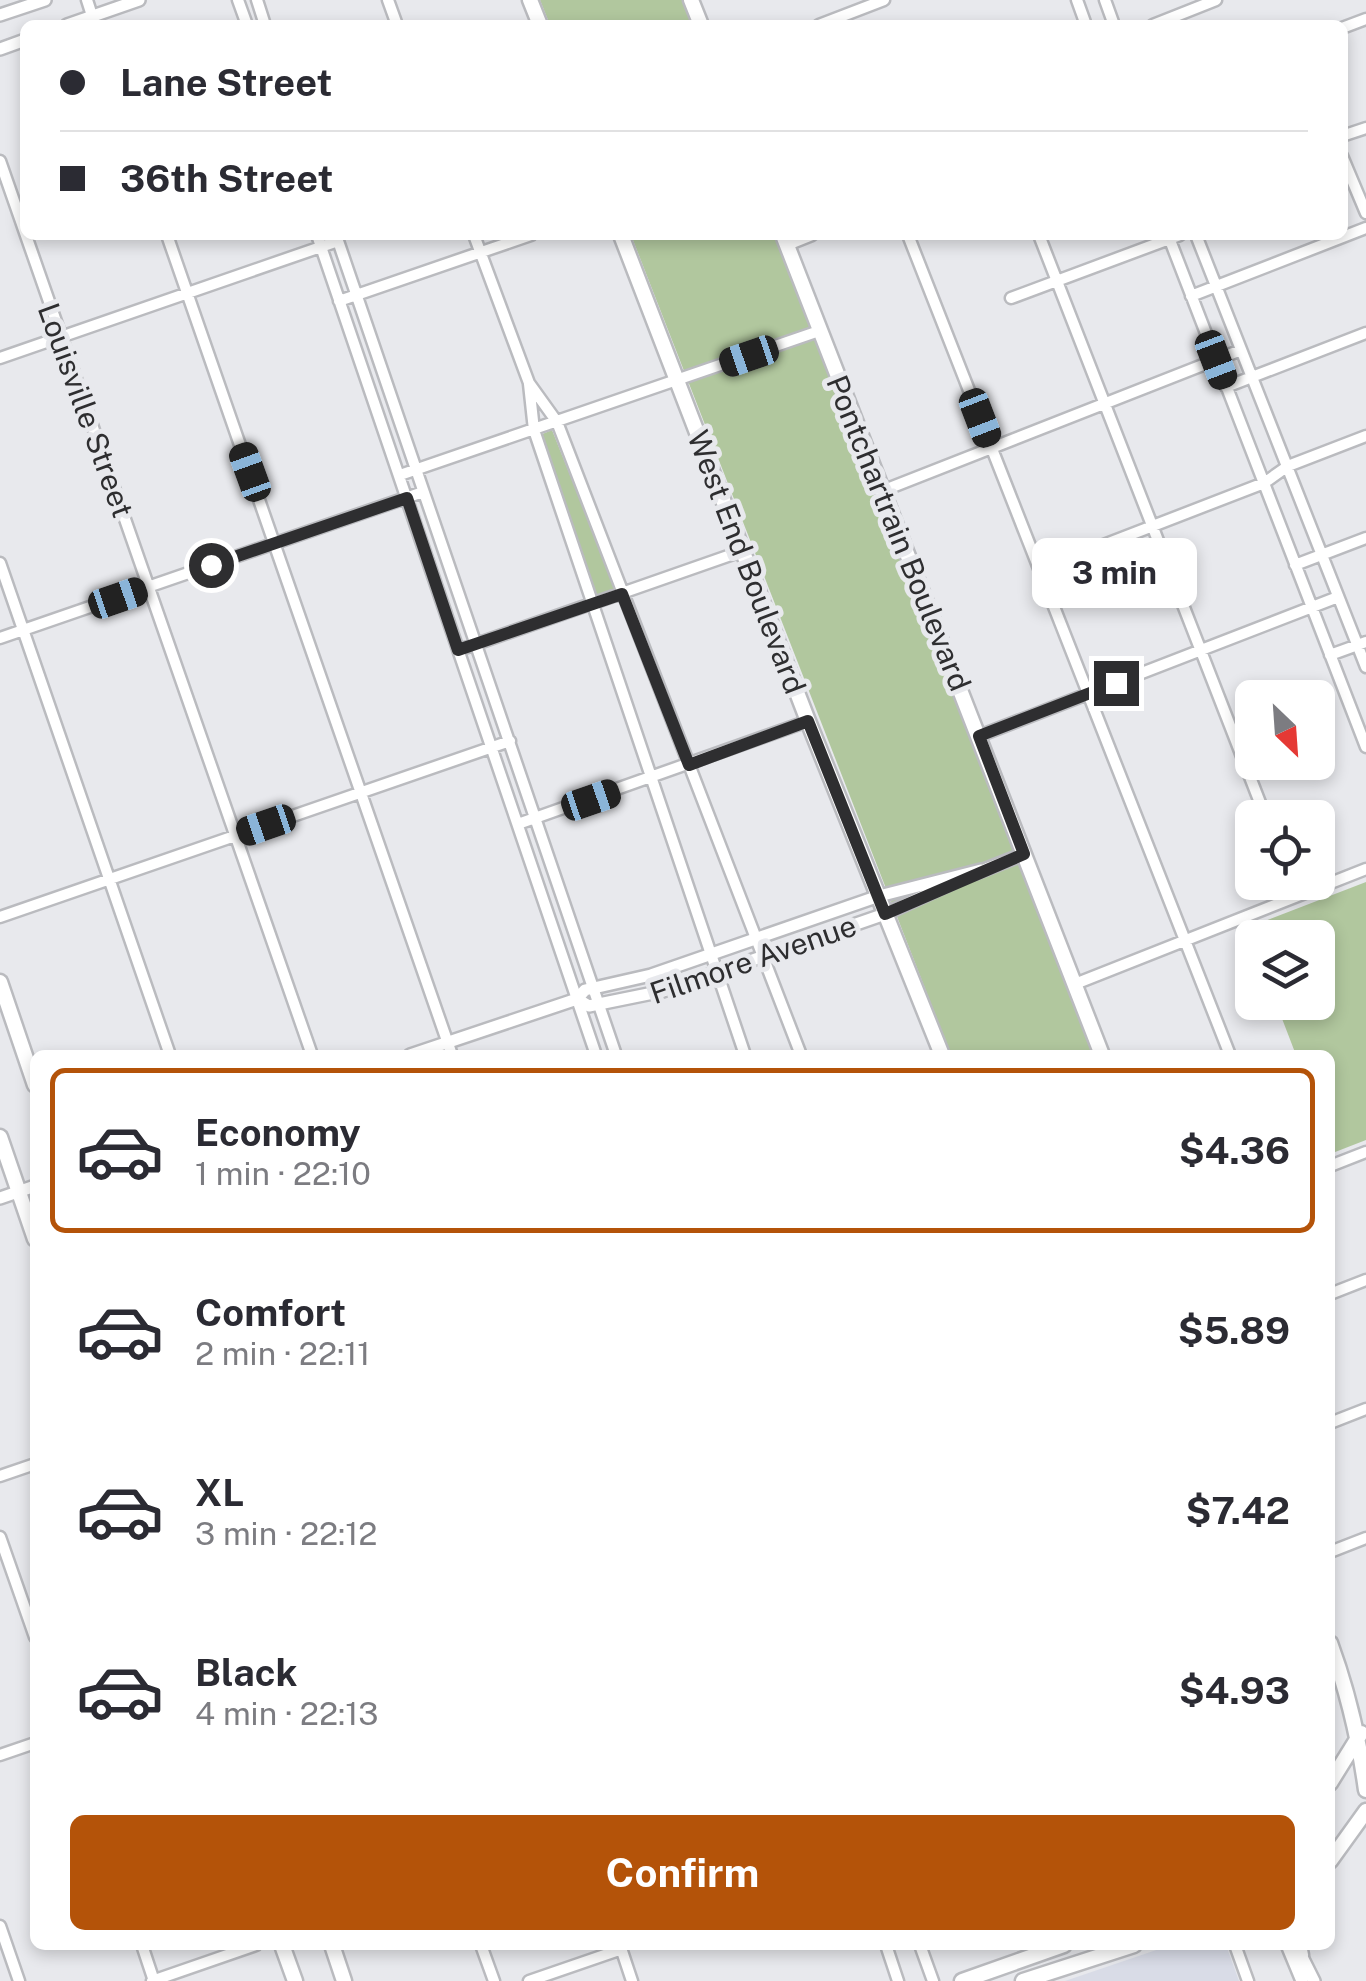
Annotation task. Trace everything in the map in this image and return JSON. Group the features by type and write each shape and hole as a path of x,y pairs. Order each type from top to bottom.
{"main road":[{"name":"West End Boulevard","path":"623,240 940,1050"},
{"name":"Pontchartrain Boulevard","path":"785,240 1100,1050"},
{"path":"0,982 30,1070"},
{"path":"0,1138 30,1224"},
{"path":"1335,1656 1362,1733 1366,1790"},
{"path":"1347,1688 1362,1696"},
{"path":"1335,1776 1362,1733"},
{"path":"1335,1854 1366,1811"},
{"path":"1335,1856 1366,1834"},
{"path":"284,1950 295,1981"},
{"path":"334,1950 344,1981"},
{"path":"962,1981 1046,1950"},
{"path":"1022,1981 1118,1950"}],"street":[{"path":"0,16 44,0"},
{"path":"96,20 139,0"},
{"path":"832,20 884,0"},
{"path":"1165,20 1216,0"},
{"name":"Louisville Street","path":"0,161 20,220"},
{"path":"1348,170 1366,213"},
{"name":"Louisville Street","path":"27,240 310,1050"},
{"path":"169,240 450,1050"},
{"path":"0,358 187,293 319,240 594,1050"},
{"path":"338,240 614,1050"},
{"path":"476,240 529,382 556,422 800,1050"},
{"path":"340,301 517,240"},
{"path":"910,240 1228,1050"},
{"path":"1041,240 1259,800"},
{"path":"1012,298 1162,240"},
{"path":"1173,240 1191,296 1330,655 1363,728 1366,747"},
{"path":"1198,240 1338,597 1362,644 1366,667"},
{"path":"1191,296 1335,240"},
{"path":"400,476 820,331"},
{"path":"1226,386 1366,333"},
{"path":"882,491 1241,350"},
{"path":"529,382 534,430 743,1050"},
{"path":"1101,546 1264,483 1288,466 1366,436"},
{"path":"0,638 423,492"},
{"path":"1295,564 1366,538"},
{"path":"458,650 745,550"},
{"path":"0,563 168,1050"},
{"path":"979,736 1338,597"},
{"path":"1330,655 1362,644"},
{"path":"518,824 808,721"},
{"path":"0,917 510,741"},
{"name":"Filmore Avenue","path":"577,999 589,1006 662,992 885,914 1024,854"},
{"path":"1335,881 1366,869"},
{"name":"Filmore Avenue","path":"424,1050 577,999 586,990 710,956 878,896 980,870"},
{"path":"1074,984 1286,900"},
{"path":"1335,1164 1366,1152"},
{"path":"0,1198 30,1188"},
{"path":"1335,1292 1366,1280"},
{"path":"1335,1421 1366,1409"},
{"path":"0,1476 30,1466"},
{"path":"0,1537 30,1623"},
{"path":"1335,1550 1366,1538"},
{"path":"0,1755 30,1745"},
{"path":"0,1926 19,1981"},
{"path":"144,1950 154,1981 242,1950"},
{"path":"483,1950 494,1981"},
{"path":"529,1981 613,1950"},
{"path":"622,1950 632,1981"},
{"path":"888,1950 898,1981"},
{"path":"922,1950 933,1981"},
{"path":"1049,1972 1053,1950"},
{"path":"1236,1950 1248,1981"},
{"path":"1288,1950 1302,1981"},
{"path":"1300,1950 1314,1981"}],"shaded area":[{"path":"1156,1950 1228,1950 1239,1981 1065,1981"}],"green space":[{"path":"540,0 685,0 692,20 548,20"},
{"path":"633,240 778,240 1092,1050 949,1050"},
{"path":"552,430 616,590 595,597 540,435"},
{"path":"1366,882 1366,1140 1335,1152 1335,1050 1294,1050 1283,1020 1335,1020 1335,920 1268,920 1319,900 1335,900 1335,894"}],"route":[{"path":"211,565 407,498 458,650 622,594 689,765 808,721 885,914 1024,854 979,736 1116,683"}]}
